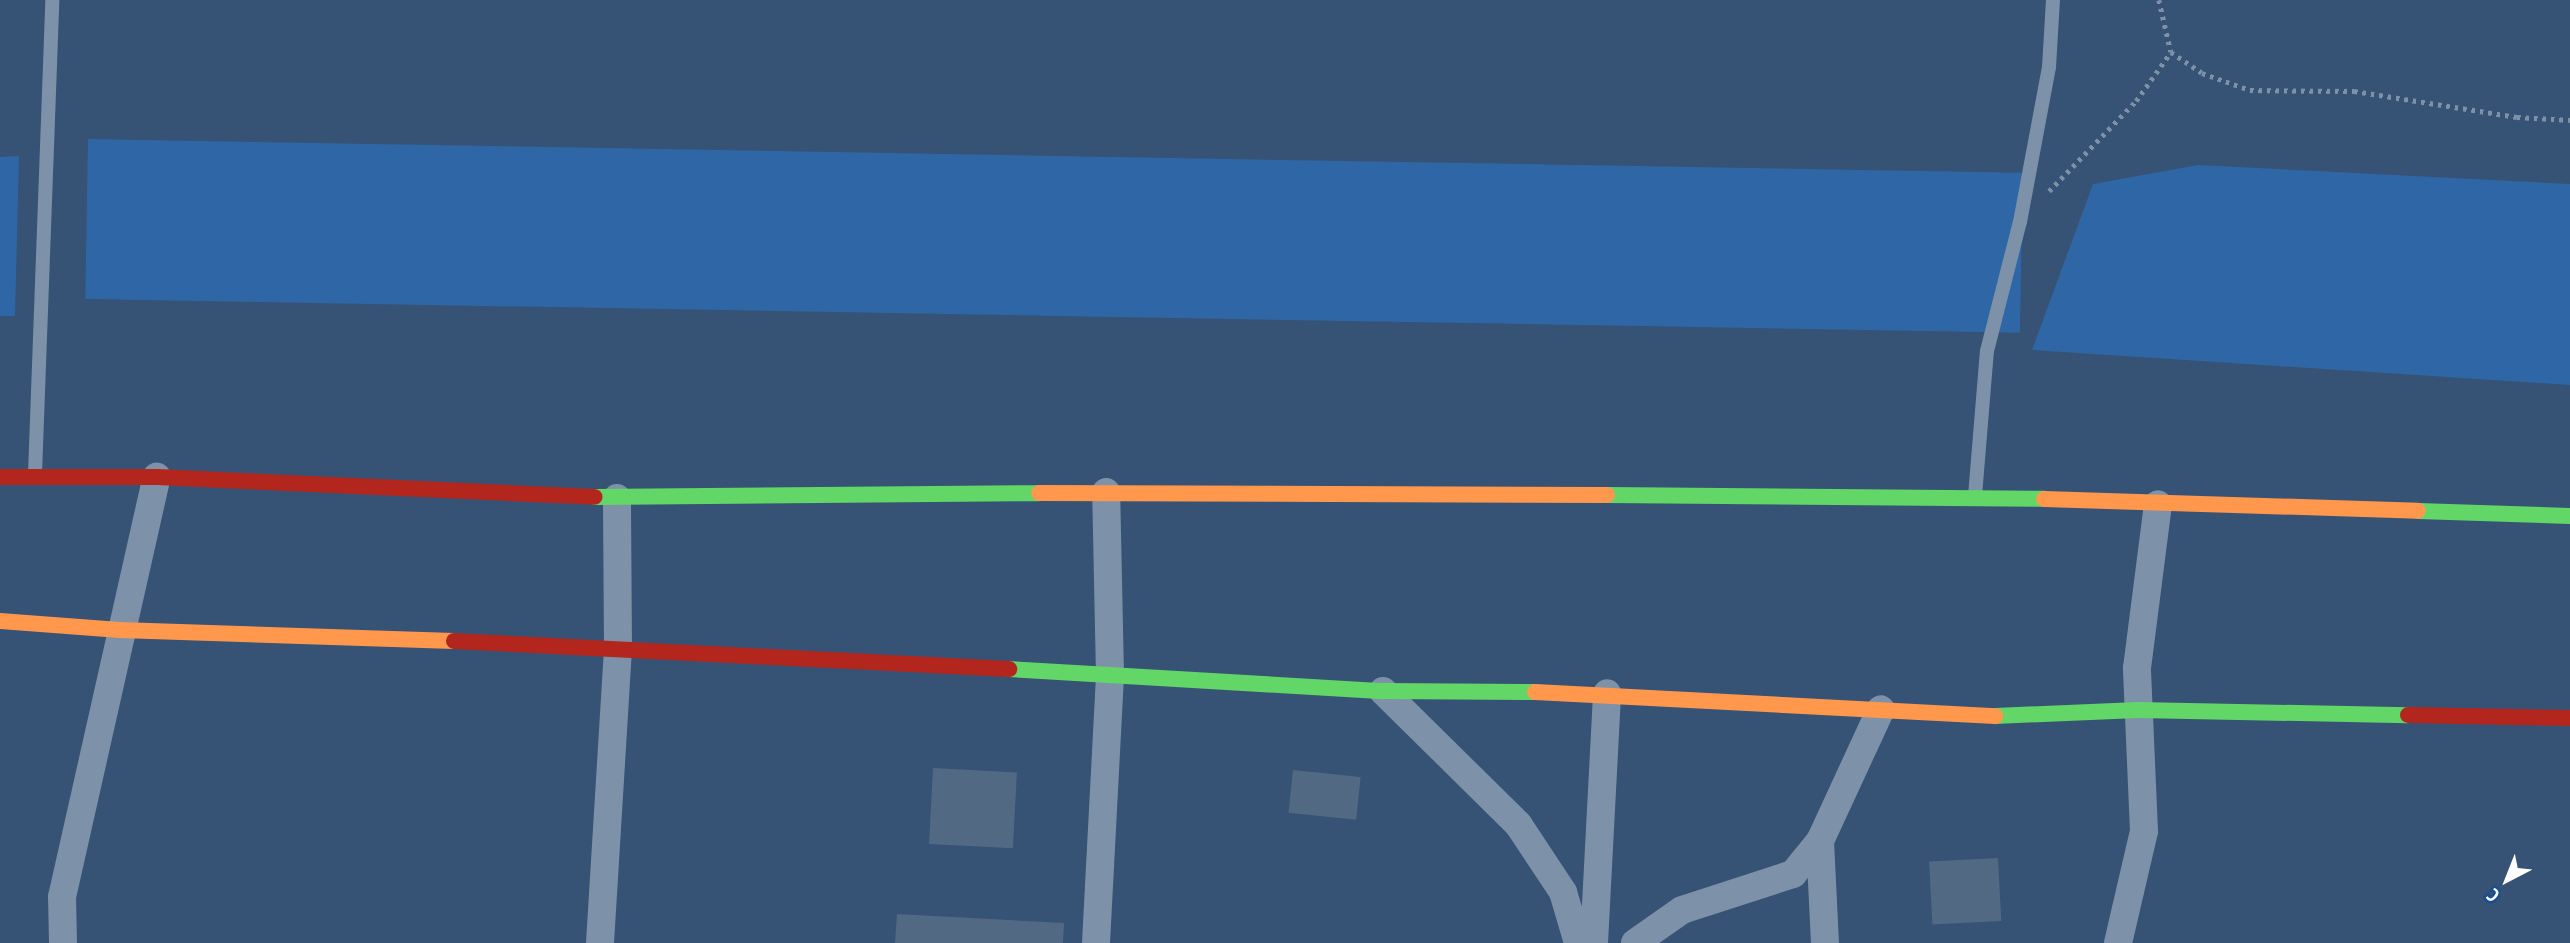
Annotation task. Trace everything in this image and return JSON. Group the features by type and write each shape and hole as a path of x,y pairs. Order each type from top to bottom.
{"street":[{"path":"0,477 158,477 617,498 1106,492 1975,497 2570,516"},
{"path":"63,943 62,897 120,630 158,477"},
{"path":"1096,943 1111,676 1106,492"},
{"path":"600,943 618,647 617,498"},
{"path":"2118,943 2144,831 2137,668 2158,504"},
{"path":"0,621 120,630 618,647 1382,691 1607,693 2011,717 2138,710 2570,718"},
{"path":"1382,691 1518,824 1563,892 1578,943"},
{"path":"1594,943 1607,693"},
{"path":"1641,941 1682,910 1793,874 1820,841 1881,709"},
{"path":"1820,841 1825,943"}],"lane":[{"path":"35,479 52,0"},
{"path":"1975,497 1987,351 2020,222 2049,67 2053,0"}],"path":[{"path":"2159,0 2171,52 2202,73 2250,90 2354,91 2517,117 2570,120"},
{"path":"2020,222 2136,101 2171,52"}],"shaded area":[{"path":"88,139 2023,173 2020,333 85,299"},
{"path":"19,156 15,316 0,316 0,157"},
{"path":"2198,165 2570,184 2570,385 2032,350 2093,184"}],"building":[{"path":"933,768 1017,772 1013,848 929,844"},
{"path":"1293,770 1361,777 1356,820 1289,813"},
{"path":"1998,858 2001,921 1932,925 1929,862"},
{"path":"897,914 1064,923 1063,943 895,943"}],"traffic: fast":[{"path":"595,497 1039,493"},
{"path":"1607,495 2044,499"},
{"path":"2418,511 2570,516"},
{"path":"1009,669 1383,691 1535,692"},
{"path":"1995,716 2138,710 2408,715"}],"traffic: slow":[{"path":"1039,493 1607,495"},
{"path":"2044,499 2418,511"},
{"path":"0,621 120,630 454,641"},
{"path":"1535,692 1995,716"}],"traffic: jam":[{"path":"0,477 157,477 595,497"},
{"path":"454,641 1009,669"},
{"path":"2408,715 2570,718"}]}
